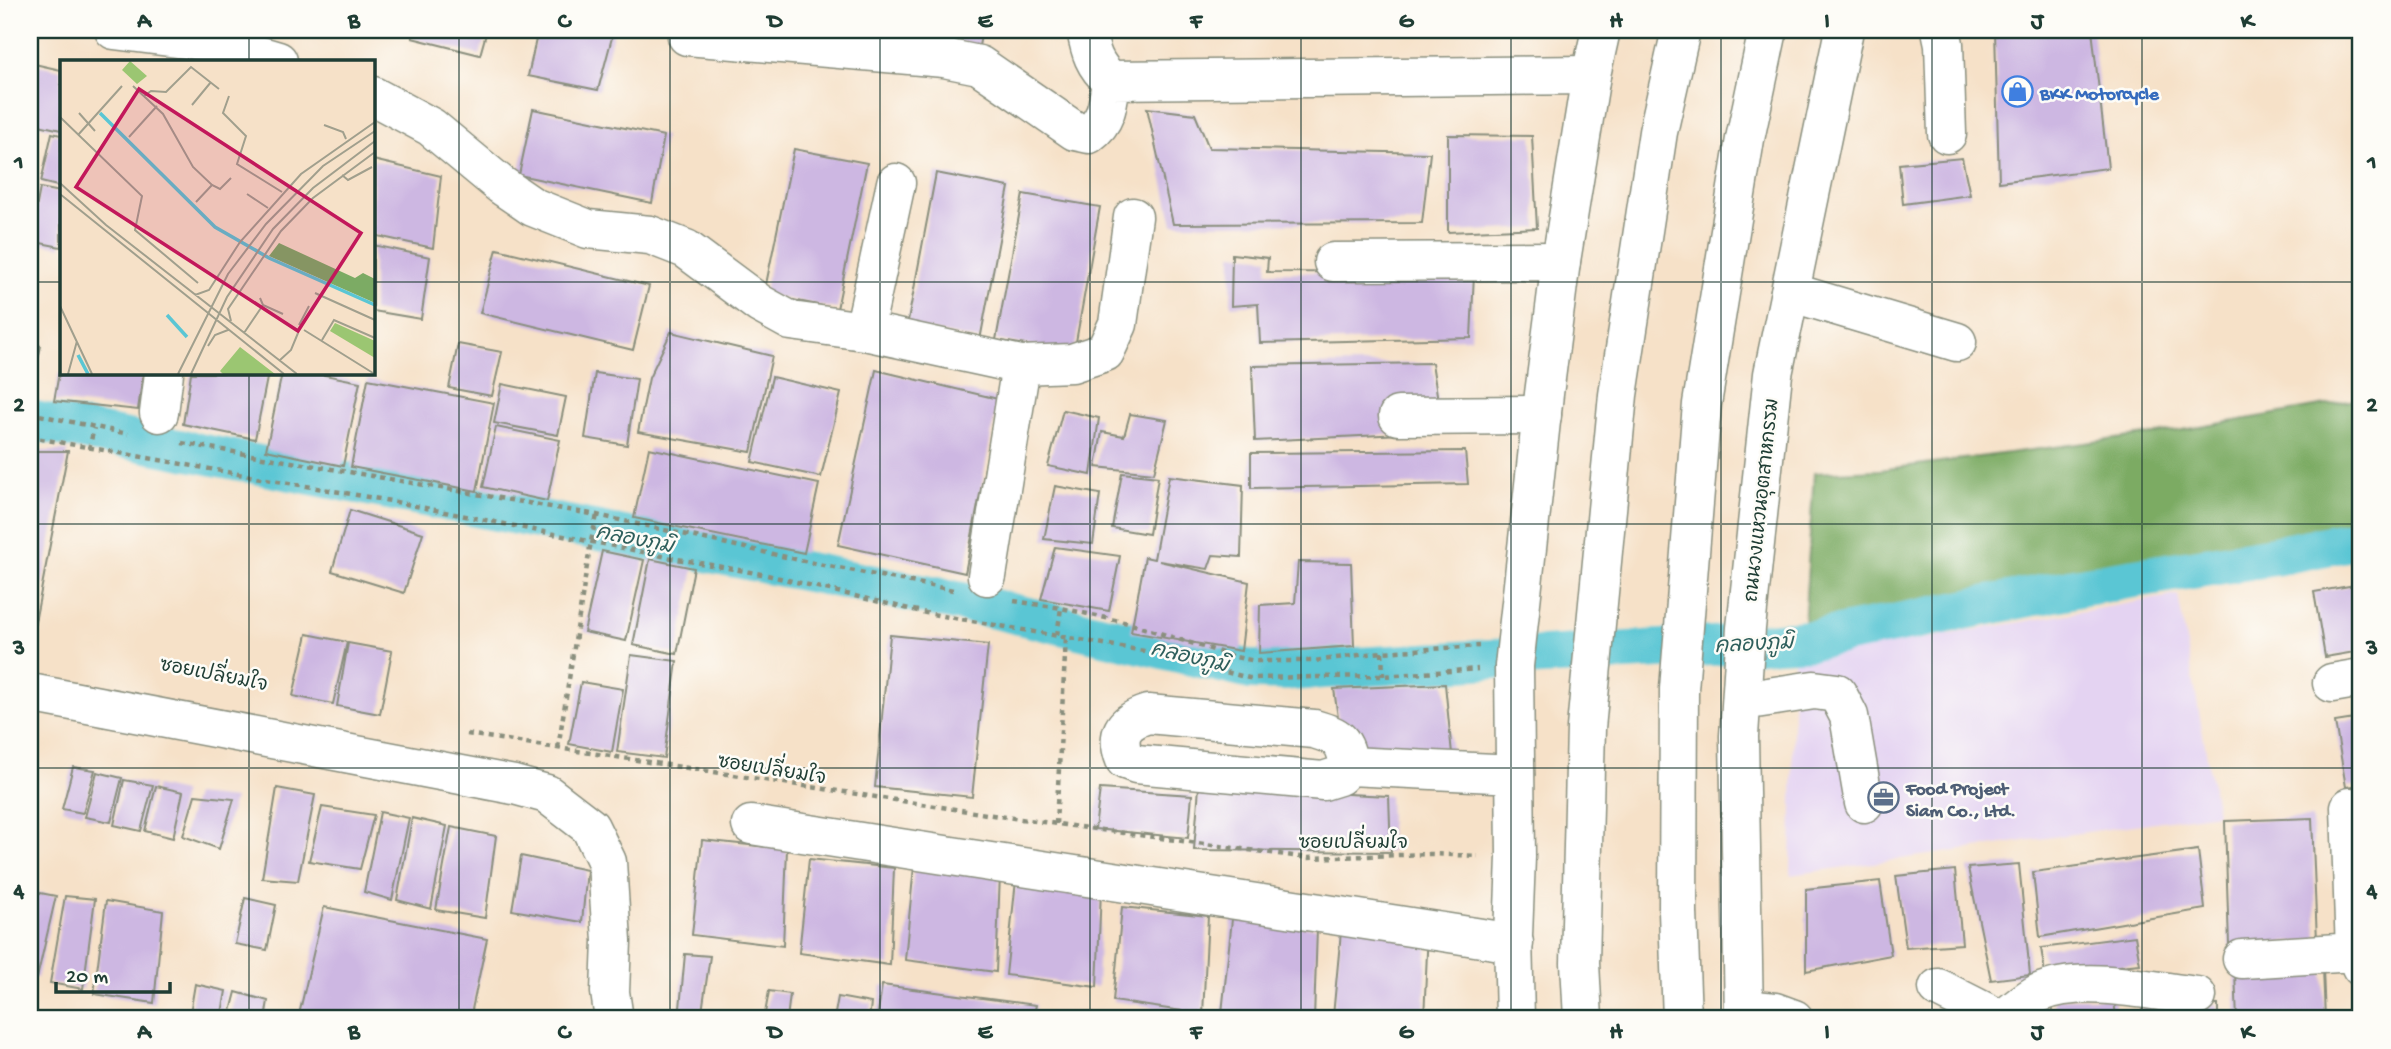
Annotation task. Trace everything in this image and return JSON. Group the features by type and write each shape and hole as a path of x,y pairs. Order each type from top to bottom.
{"main road":[{"path":"114,30 216,52 271,60"},
{"path":"1086,30 1091,54 1099,70 1111,80 1591,75"},
{"path":"1516,1018 1516,655 1561,261 1591,75 1601,30"},
{"path":"1583,1019 1580,963 1586,728 1618,396 1658,132 1681,30"},
{"path":"1682,1019 1678,912 1679,689 1702,404 1745,139 1769,30"},
{"name":"ถนนวงแหวนอุตสาหกรรม","path":"1744,1014 1739,736 1745,639 1773,374 1844,30"},
{"path":"1941,30 1944,44 1947,134"},
{"path":"687,36 944,58 979,65 1075,131 1089,134 1100,125 1106,115 1111,80"},
{"path":"374,97 431,127 501,185 533,207 588,229 650,235 686,249 760,304 791,321 864,331 1021,365 1072,363 1105,352 1118,324 1133,217"},
{"path":"864,331 896,183"},
{"path":"1333,262 1561,261"},
{"path":"1790,292 1957,342"},
{"path":"986,589 1021,365"},
{"path":"159,430 164,374"},
{"path":"1398,415 1542,415"},
{"path":"1742,701 1814,690 1837,692 1849,716 1864,803"},
{"path":"30,693 514,785 547,794 590,827 607,862 612,941 610,992 614,1019"},
{"path":"1349,766 1345,745 1334,735 1300,728 1148,713 1135,718 1123,729 1119,744 1125,760 1136,764 1323,781 1339,776 1349,766 1516,774"},
{"path":"2242,959 2358,960 2350,807"},
{"path":"751,825 1514,943"},
{"path":"1938,988 2001,1019 2037,994 2059,986 2090,984 2123,1003 2197,996"},
{"path":"1744,1014 1775,1012 1794,1019"}],"path":[{"path":"30,413 94,429 159,430 813,563 986,589 1128,623 1235,657 1256,661 1314,660 1381,654 1516,655"},
{"path":"89,447 94,429"},
{"path":"30,437 591,539 671,558 766,575 926,613 1144,651 1249,678 1383,676 1516,655"},
{"path":"558,748 596,518"},
{"path":"1056,635 1061,608"},
{"path":"1056,824 1066,637"},
{"path":"1381,654 1383,676"},
{"name":"ซอยเปลี่ยมใจ","path":"455,732 1056,824 1308,858 1430,854 1516,857"}],"shaded area":[{"path":"2178,595 2217,813 1791,875 1794,661"}],"green space":[{"path":"2361,399 2361,524 2172,564 1804,626 1814,473 1879,470 2177,431"}],"building":[{"path":"414,30 487,30 480,55 412,38"},
{"path":"538,30 614,30 598,90 528,76"},
{"path":"904,30 982,30 979,46"},
{"path":"1995,30 2092,30 2108,168 1999,182"},
{"path":"30,63 60,70 60,130 30,123"},
{"path":"1147,108 1195,114 1209,148 1430,153 1422,223 1173,224"},
{"path":"533,109 664,136 652,203 519,175"},
{"path":"52,133 60,135 60,187 41,182"},
{"path":"1448,135 1532,136 1537,228 1448,232"},
{"path":"794,149 867,163 837,309 764,294"},
{"path":"1962,158 1970,195 1903,204 1899,164"},
{"path":"374,160 441,176 433,248 374,235"},
{"path":"936,173 1009,187 980,340 907,326"},
{"path":"40,188 60,192 60,247 30,241"},
{"path":"1023,194 1100,207 1074,353 996,340"},
{"path":"374,245 430,257 421,319 374,311"},
{"path":"497,249 649,286 633,350 480,313"},
{"path":"1232,254 1268,258 1267,272 1474,273 1471,338 1260,343 1258,304 1231,306"},
{"path":"671,332 772,356 751,452 638,432 649,378"},
{"path":"30,343 41,346 31,388 30,388"},
{"path":"458,344 502,352 492,396 449,388"},
{"path":"1432,363 1443,432 1255,441 1252,366"},
{"path":"876,370 998,399 965,573 838,545"},
{"path":"59,373 143,374 138,410 54,401"},
{"path":"595,373 637,379 627,445 585,438"},
{"path":"191,374 268,374 255,439 183,424"},
{"path":"282,374 320,374 360,382 343,466 266,450"},
{"path":"772,377 841,393 821,477 752,462"},
{"path":"368,379 494,403 477,491 351,467"},
{"path":"502,384 566,397 558,435 494,423"},
{"path":"1063,410 1099,418 1091,475 1048,466"},
{"path":"1130,414 1167,420 1154,473 1096,467 1102,432 1124,436"},
{"path":"496,427 560,440 547,501 483,487"},
{"path":"649,448 819,484 804,553 634,518"},
{"path":"30,451 68,451 31,643 30,643"},
{"path":"1465,451 1468,484 1251,488 1251,453"},
{"path":"1122,473 1158,477 1149,534 1112,528"},
{"path":"1169,476 1243,485 1241,557 1213,555 1208,569 1159,561 1249,582 1241,651 1131,632 1145,557 1154,559"},
{"path":"1055,486 1100,494 1093,544 1044,539"},
{"path":"350,510 423,533 404,593 332,571"},
{"path":"1055,547 1120,556 1109,611 1041,599"},
{"path":"602,551 644,560 626,641 584,632"},
{"path":"650,559 694,568 677,654 633,645"},
{"path":"1298,562 1351,563 1354,646 1259,653 1260,605 1295,603"},
{"path":"2361,584 2361,651 2325,657 2314,592"},
{"path":"307,634 347,642 333,704 293,696"},
{"path":"890,635 988,645 972,797 875,787"},
{"path":"348,643 392,651 380,714 337,706"},
{"path":"631,655 677,661 664,758 617,752"},
{"path":"581,682 623,689 612,752 569,744"},
{"path":"1445,684 1453,764 1347,783 1334,689"},
{"path":"2361,718 2361,785 2346,787 2335,722"},
{"path":"73,767 95,770 83,813 62,809"},
{"path":"97,772 122,778 111,822 85,817"},
{"path":"124,780 153,785 141,831 114,825"},
{"path":"156,786 183,792 173,838 145,831"},
{"path":"1199,787 1389,796 1391,852 1194,850"},
{"path":"277,788 315,795 298,881 262,878"},
{"path":"1100,789 1192,795 1188,838 1095,829"},
{"path":"195,795 234,799 219,849 183,836"},
{"path":"322,807 374,815 360,869 309,861"},
{"path":"380,812 409,818 392,900 364,892"},
{"path":"412,818 447,826 431,909 397,900"},
{"path":"2312,818 2317,941 2229,945 2225,821"},
{"path":"451,827 496,836 485,918 436,910"},
{"path":"702,840 787,849 783,946 692,935"},
{"path":"2198,850 2205,909 2040,937 2033,872"},
{"path":"521,856 587,870 582,922 512,910"},
{"path":"809,859 894,868 890,965 799,953"},
{"path":"2019,864 2030,975 1991,980 1968,868"},
{"path":"914,866 1000,875 996,972 905,960"},
{"path":"1955,870 1962,944 1906,948 1896,876"},
{"path":"1016,880 1101,890 1097,987 1006,975"},
{"path":"1880,881 1891,955 1806,971 1806,889"},
{"path":"30,891 56,896 37,978 30,977"},
{"path":"65,896 95,899 83,989 50,983"},
{"path":"245,898 276,905 267,950 235,944"},
{"path":"106,901 163,911 154,1003 94,994"},
{"path":"324,907 487,939 470,1019 298,1019"},
{"path":"1122,907 1208,916 1203,1014 1113,1001"},
{"path":"1232,919 1317,928 1314,1019 1269,1019 1222,1013"},
{"path":"1342,921 1428,930 1424,1019 1358,1019 1333,1016"},
{"path":"2135,936 2140,964 2045,973 2041,948"},
{"path":"685,954 710,956 701,1019 679,1019"},
{"path":"2323,968 2325,1019 2237,1019 2235,972"},
{"path":"195,984 226,991 221,1019 189,1019"},
{"path":"882,985 1036,1005 1033,1019 877,1019"},
{"path":"769,991 790,994 787,1019 764,1019"},
{"path":"236,992 268,1001 265,1019 229,1019"},
{"path":"838,997 871,1003 869,1019 834,1019"},
{"path":"2054,998 2114,998 2116,1019 2052,1019"},
{"path":"2142,1001 2218,1005 2218,1019 2142,1019"}],"waterway":[{"name":"คลองภูมิ","path":"30,420 982,606 1251,670 1290,671 1812,640 2085,586 2274,556 2361,539"}],"place":[{"name":"BKK Motorcycle","path":"2017,92"},
{"name":"Food Project Siam Co., Ltd.","path":"1883,798"}]}
